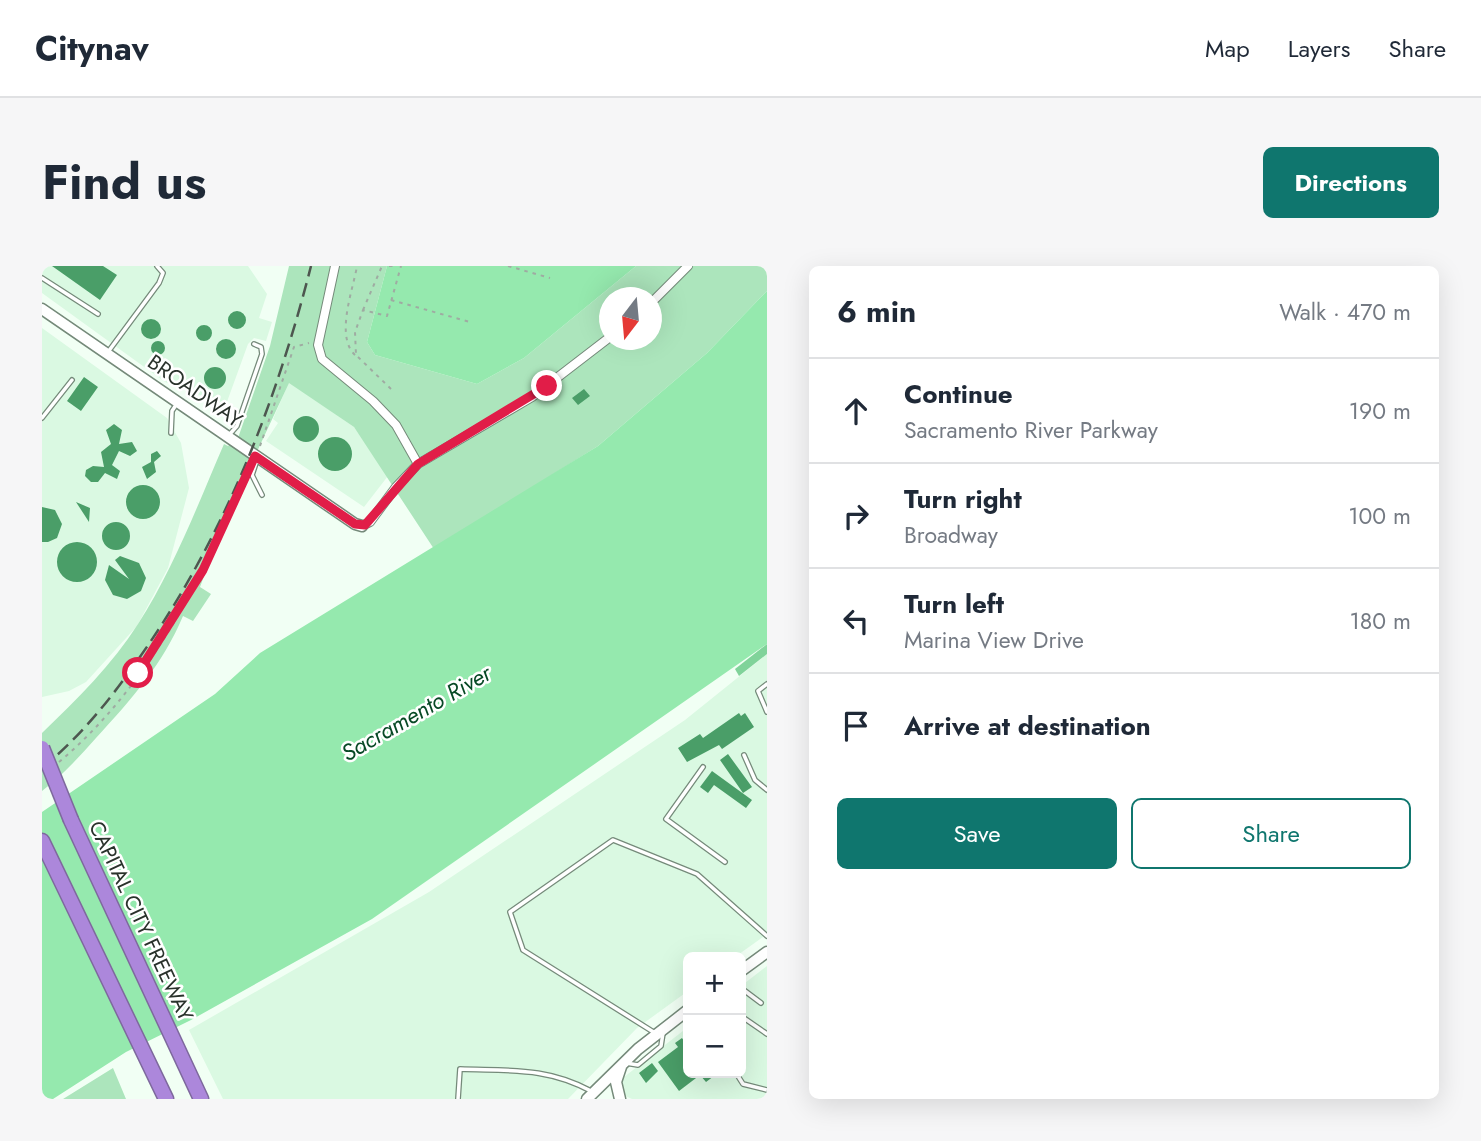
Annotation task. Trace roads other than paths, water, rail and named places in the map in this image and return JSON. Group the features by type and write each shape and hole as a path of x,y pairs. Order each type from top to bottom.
{"highway":[{"path":"42,748 71,820"},
{"name":"CAPITAL CITY FREEWAY","path":"42,762 201,1099"},
{"path":"42,841 166,1099"}],"street":[{"path":"335,266 318,340 322,359 396,425 418,464"},
{"path":"662,292 688,266"},
{"name":"BROADWAY","path":"42,309 355,524 362,526"},
{"path":"362,526 370,522 396,486 418,464 532,397 599,345"},
{"path":"746,967 767,952"},
{"path":"593,1097 623,1064 660,1031 683,1018"},
{"path":"620,1099 616,1082 623,1064"}],"lane":[{"path":"107,354 159,283 163,273 157,266"},
{"path":"42,278 98,314"},
{"path":"227,437 237,426 262,354 261,347 254,344"},
{"path":"42,418 72,380"},
{"path":"171,433 172,411 178,402"},
{"path":"257,457 252,475 262,495"},
{"path":"767,684 758,691 767,712"},
{"path":"744,755 755,780 767,790"},
{"path":"703,766 666,819 725,862"},
{"path":"660,1031 523,950 510,912 613,840 697,874 767,936"},
{"path":"746,992 761,1003"},
{"path":"746,1019 767,1034"},
{"path":"458,1099 460,1069 546,1072 566,1077 593,1097"},
{"path":"739,1078 743,1084 767,1090"}],"water":[{"path":"387,266 636,266 610,287 599,287 599,296 524,358 477,384 375,355 367,342"},
{"name":"Sacramento River","path":"767,291 767,644 372,919 191,1020 126,1052 53,1099 42,1099 42,812 215,694 260,653 598,446 707,353"}],"railway":[{"path":"42,768 81,731 116,690 167,616 195,569 220,521 263,422 297,319 311,266"}]}
